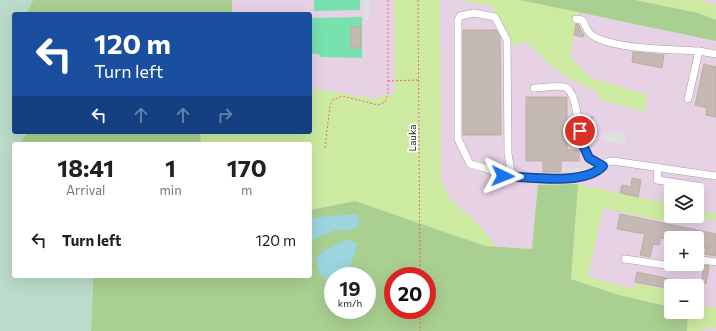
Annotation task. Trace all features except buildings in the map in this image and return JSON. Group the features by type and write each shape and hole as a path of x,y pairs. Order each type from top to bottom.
{"lane":[{"path":"516,177 511,170 508,154 507,40 495,17 474,13 460,16 458,20 458,139 470,164 485,168 503,176 516,177 573,179 592,175 606,162 613,161 716,176"},
{"path":"576,19 582,20 586,24 588,31 593,36 606,41 642,48 698,51 716,54"},
{"path":"688,99 698,51"},
{"path":"534,88 564,87 570,91 574,102 583,145 589,158 603,166"},
{"path":"658,167 657,180 678,183"},
{"path":"625,259 664,265"},
{"path":"704,260 716,262"}],"path":[{"path":"325,148 330,106 333,100 342,96 378,105 385,102 388,94 388,0"},
{"name":"Lauka","path":"418,0 420,267"},
{"path":"388,81 418,80"},
{"path":"420,319 420,331"}],"shaded area":[{"path":"232,0 716,0 716,331 687,331 688,319 704,319 704,279 664,279 664,305 571,279 538,185 533,249 485,246 355,201 312,210 312,142 201,142 200,134 312,134 312,12 232,12"},
{"path":"364,0 370,0 370,19 364,19"},
{"path":"604,131 628,135 625,139 627,144 604,141 601,137"},
{"path":"562,168 593,168 589,172 562,172"}],"green space":[{"path":"0,0 33,0 27,12 12,12 12,134 26,134 21,142 12,142 12,278 93,278 91,331 0,331"},
{"path":"33,0 232,0 232,12 27,12"},
{"path":"314,0 360,0 360,10 314,11"},
{"path":"394,0 440,0 441,180 450,199 478,224 497,247 485,246 355,201 312,210 312,142 201,142 200,134 312,134 312,88 377,99 382,95 395,94"},
{"path":"461,0 520,0 578,12 570,56 591,78 648,95 645,112 597,98 597,91 568,78 549,64 525,41 515,47 492,6"},
{"path":"520,0 635,0 698,13 716,20 716,41"},
{"path":"635,0 699,0 716,5 716,20 698,13"},
{"path":"362,17 362,58 320,57 319,54 312,54 312,18"},
{"path":"26,134 200,134 201,142 21,142"},
{"path":"578,184 664,202 664,221 603,208 588,277 634,289 635,283 664,289 664,305 619,295 571,279"},
{"path":"578,184 571,279 619,295 664,305 664,319 688,319 687,331 91,331 93,278 312,278 312,210 355,201 485,246 532,249 538,185"},
{"path":"704,211 716,214 716,221 704,219"},
{"path":"704,305 716,308 716,328 708,327 702,331 687,331 688,319 704,319"}],"water":[{"path":"354,214 358,215 359,224 357,227 346,231 336,230 312,241 312,218"},
{"path":"345,240 357,242 349,267 324,267 324,277 318,268 316,259 323,251"}],"route":[{"path":"503,176 573,179 592,175 603,166 589,158 583,145 580,131"}]}
